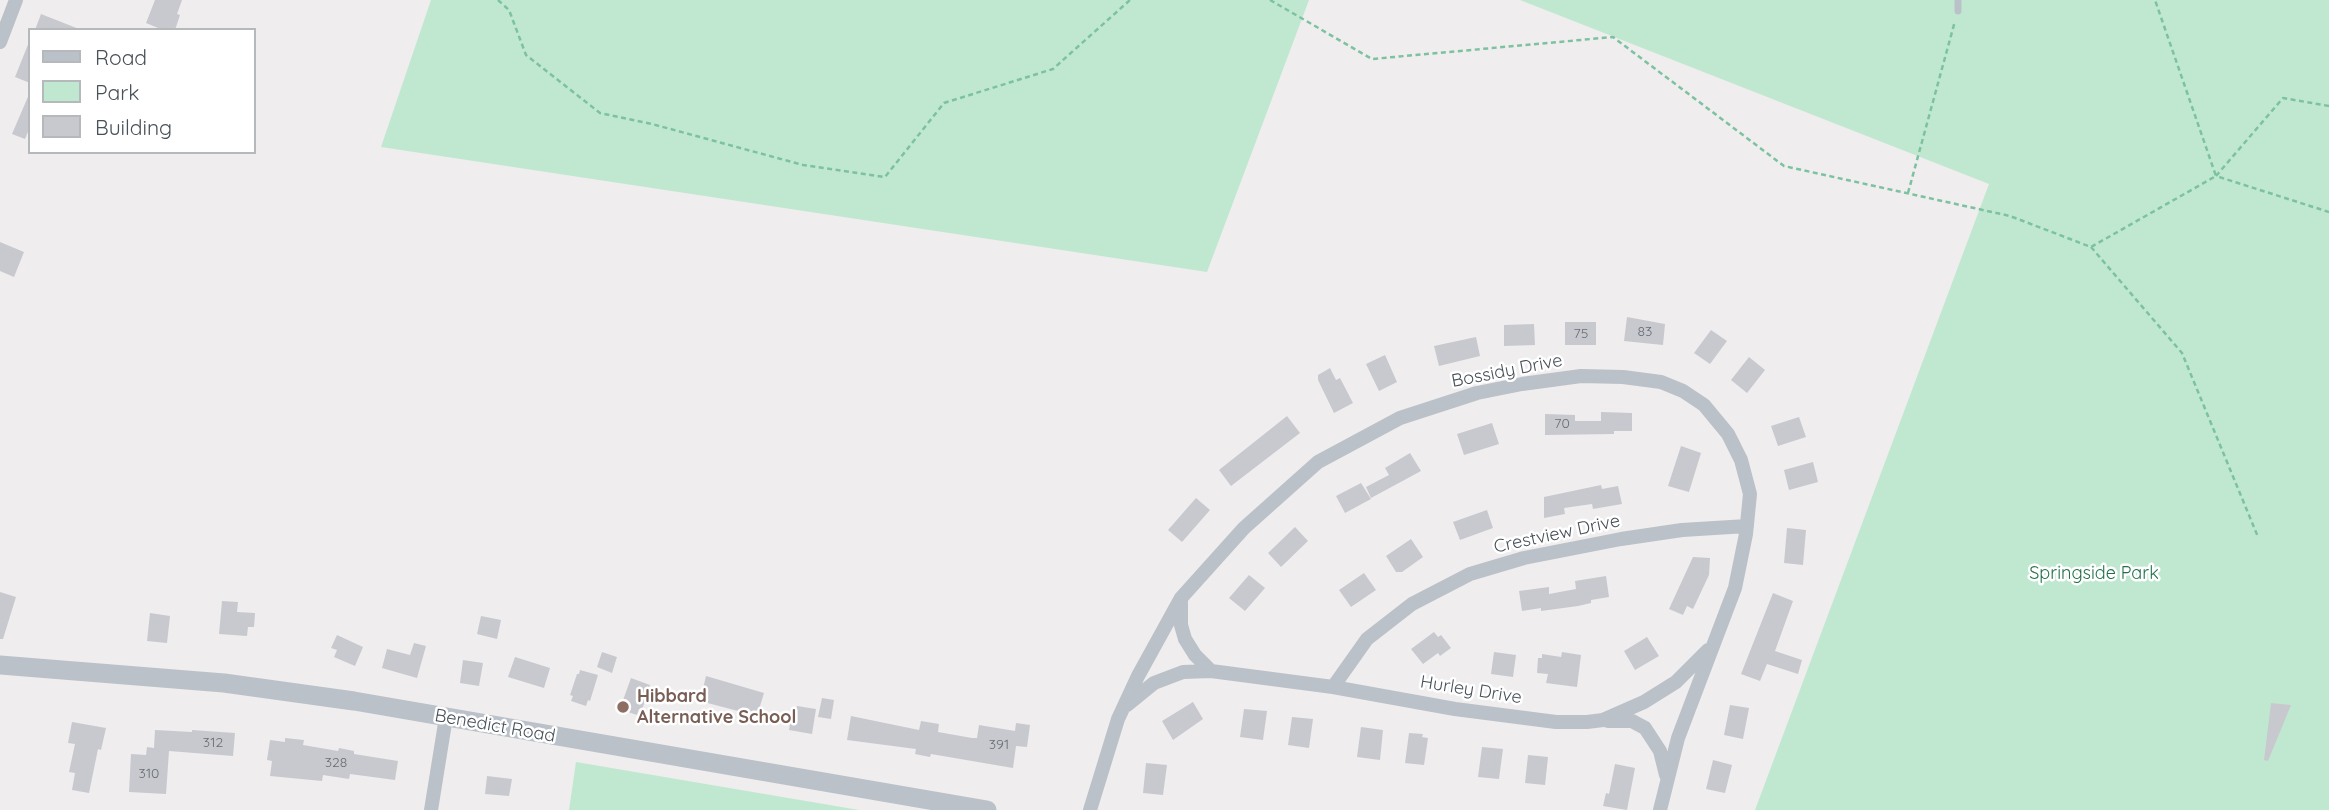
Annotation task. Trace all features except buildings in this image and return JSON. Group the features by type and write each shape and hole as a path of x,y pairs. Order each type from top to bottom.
{"street":[{"path":"0,42 16,0"},
{"name":"Bossidy Drive","path":"1090,810 1124,708 1181,598 1244,528 1318,462 1400,418 1477,393 1581,376 1623,377 1661,382 1694,398 1704,405 1728,433 1741,460 1750,494 1735,588 1678,738 1660,810"},
{"name":"Crestview Drive","path":"1333,687 1367,639 1412,604 1470,574 1524,558 1621,539 1682,530 1746,526"},
{"path":"1181,598 1181,625 1185,639 1195,655 1211,670"},
{"name":"Hurley Drive","path":"1603,720 1644,702 1676,682 1715,643"},
{"name":"Benedict Road","path":"0,665 224,683 446,717 987,810"},
{"path":"1124,708 1154,683 1183,672 1211,670 1333,687"},
{"name":"Hurley Drive","path":"1333,687 1455,709 1544,721 1632,721 1645,728 1660,751 1667,780"},
{"path":"431,810 446,717"}],"lane":[{"path":"1958,0 1958,11"}],"path":[{"path":"499,0 509,10 526,55 600,113 652,124 803,165 885,177 944,103 1053,69 1130,0"},
{"path":"1269,0 1372,59 1614,37 1784,166 2010,216 2091,247 2182,353 2258,537"},
{"path":"2155,0 2216,176"},
{"path":"1908,193 1958,11"},
{"path":"2091,247 2216,176 2283,98 2329,106"},
{"path":"2216,176 2329,212"}],"green space":[{"path":"431,0 1309,0 1207,272 381,147"},
{"name":"Springside Park","path":"1520,0 2329,0 2329,810 1755,810 1989,184"},
{"path":"576,762 859,810 569,810"}],"place":[{"name":"Hibbard Alternative School","path":"623,707"}]}
